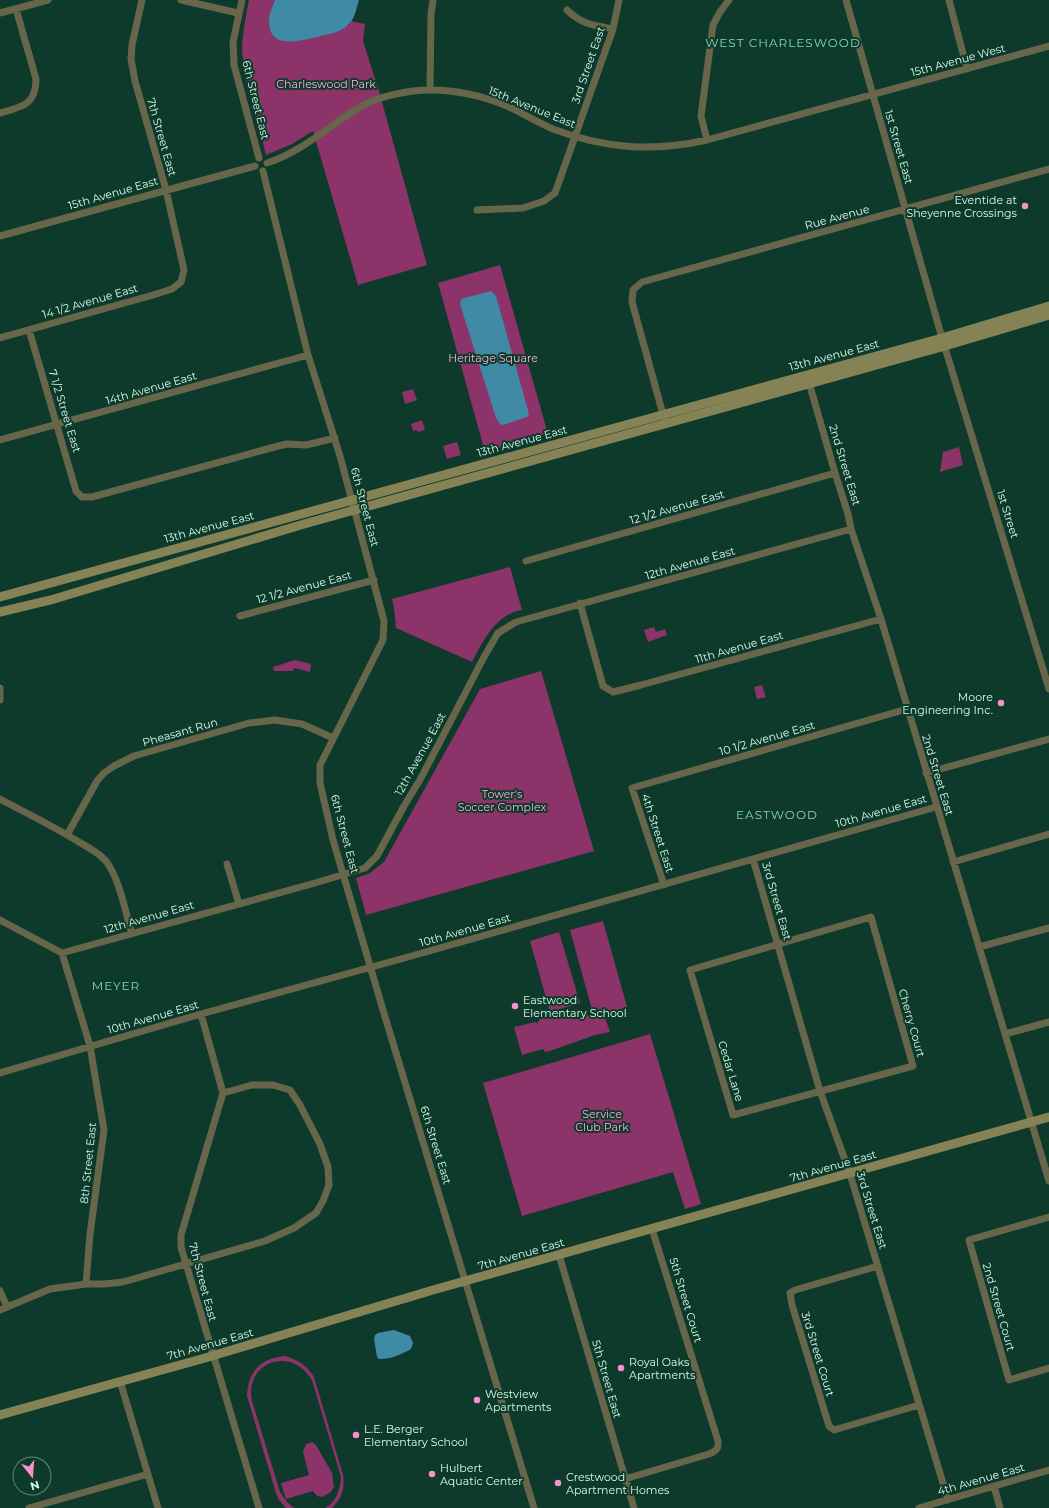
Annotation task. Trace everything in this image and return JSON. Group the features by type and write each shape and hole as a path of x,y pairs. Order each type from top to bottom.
{"main road":[{"name":"13th Avenue East","path":"0,612 54,599 355,510 666,424 808,380 944,342 1049,306"},
{"path":"944,342 1049,315"},
{"name":"13th Avenue East","path":"0,597 663,415 808,380"},
{"name":"7th Avenue East","path":"0,1415 1049,1117"}],"street":[{"path":"0,13 48,0"},
{"name":"7th Street East","path":"142,0 132,45 131,59 135,81 166,190 182,256 184,270 182,278"},
{"path":"181,0 238,12"},
{"name":"6th Street East","path":"242,0 232,42 234,65 259,158"},
{"path":"430,90 431,14 433,0"},
{"name":"3rd Street East","path":"476,210 523,208 544,202 555,193 613,29 619,0"},
{"path":"707,140 701,116 713,25 729,0"},
{"name":"1st Street East","path":"846,0 944,342"},
{"path":"949,0 967,69"},
{"path":"0,113 20,108 32,100 36,90 36,79 16,9"},
{"path":"567,10 574,17 586,24 613,29"},
{"name":"15th Avenue West","path":"872,95 1049,46"},
{"name":"15th Avenue East","path":"267,162 293,151 362,106 386,97 408,92 430,90 461,93 488,99 551,128 576,137 608,144 642,148 684,145 707,140 872,95"},
{"path":"259,158 264,158 267,162 267,168 263,171 258,170 255,166 255,162 259,158"},
{"name":"15th Avenue East","path":"0,236 255,166"},
{"name":"Rue Avenue","path":"663,415 632,302 633,290 642,282 1049,169"},
{"name":"6th Street East","path":"263,171 308,356 335,438 384,621 383,640 320,765 320,783 333,840 343,874 534,1508"},
{"name":"14 1/2 Avenue East","path":"0,338 172,289 181,282 182,278"},
{"name":"7 1/2 Street East","path":"29,330 58,425 76,491 82,497 92,498 278,446 288,444 306,445 335,438"},
{"name":"1st Street","path":"944,342 1049,689"},
{"name":"14th Avenue East","path":"0,440 308,356"},
{"name":"2nd Street East","path":"808,380 834,473 881,619 1049,1181"},
{"path":"663,415 666,424"},
{"name":"12 1/2 Avenue East","path":"526,561 834,473"},
{"name":"12th Avenue East","path":"62,953 365,868 377,856 421,778 498,633 516,622 851,529"},
{"name":"12 1/2 Avenue East","path":"240,616 374,580"},
{"name":"11th Avenue East","path":"580,603 604,686 613,692 881,619"},
{"path":"0,688 0,700"},
{"name":"10 1/2 Avenue East","path":"632,788 907,709"},
{"name":"Pheasant Run","path":"67,835 97,781 104,773 114,766 134,756 249,723 275,720 302,724 333,738"},
{"path":"926,773 1049,740"},
{"name":"4th Street East","path":"632,788 664,885"},
{"path":"0,799 67,835 98,854 105,861 111,869 118,887 132,934"},
{"name":"10th Avenue East","path":"0,1073 201,1014 664,885 936,807"},
{"path":"953,862 1049,834"},
{"name":"3rd Street East","path":"753,859 820,1091 850,1174 948,1500"},
{"path":"227,864 239,904"},
{"name":"Cherry Court","path":"778,944 871,918 913,1066 820,1091"},
{"path":"0,920 62,953"},
{"path":"979,947 1049,928"},
{"name":"Cedar Lane","path":"778,944 690,970 733,1115 820,1091"},
{"name":"8th Street East","path":"62,953 90,1046 104,1130 90,1234 86,1284"},
{"path":"0,1291 3,1309 50,1289 86,1284 123,1282 265,1241 294,1228 316,1213 329,1185 328,1167 320,1144 303,1111 290,1090 273,1084 252,1085 223,1093 201,1014"},
{"path":"1005,1034 1049,1022"},
{"name":"7th Street East","path":"223,1093 181,1235 180,1246 259,1508"},
{"name":"2nd Street Court","path":"1049,1217 969,1240 1009,1380 1049,1368"},
{"name":"5th Street Court","path":"625,1479 709,1454 715,1451 718,1446 718,1441 652,1229"},
{"name":"5th Street East","path":"559,1256 634,1508"},
{"name":"3rd Street Court","path":"878,1266 795,1290 790,1293 792,1305 829,1426 834,1430 919,1406"},
{"path":"120,1381 158,1508"},
{"name":"4th Avenue East","path":"919,1508 1049,1470"},
{"path":"29,1508 148,1474"},
{"path":"994,1486 1000,1508"}],"green space":[{"name":"Charleswood Park","path":"249,0 275,0 269,20 349,25 351,21 365,24 363,41 379,91 427,265 358,285 313,131 292,144 266,155 247,86 243,59 243,34"},
{"name":"Heritage Square","path":"500,265 548,434 485,452 438,283"},
{"path":"413,389 417,400 405,404 402,392"},
{"path":"422,420 425,430 418,432 417,430 413,431 411,424"},
{"path":"457,442 461,455 447,459 443,446"},
{"path":"959,447 963,465 940,472 943,452"},
{"path":"510,567 522,610 505,617 491,630 472,662 396,628 392,599"},
{"path":"654,627 656,632 665,629 667,635 648,642 644,630"},
{"path":"295,660 311,664 310,672 294,668 293,671 274,671 273,667"},
{"name":"Tower's Soccer Complex","path":"541,671 594,851 366,915 356,878 370,873 384,862 480,689"},
{"path":"762,685 766,697 757,699 754,687"},
{"path":"603,921 627,1007 594,1017 570,930"},
{"path":"559,932 580,1003 550,1012 530,941"},
{"path":"577,1009 593,1018 604,1015 610,1032 595,1035 550,1051 545,1052 543,1049 522,1055 514,1027 536,1022 537,1024 541,1017"},
{"name":"Service Club Park","path":"650,1034 701,1204 685,1209 673,1172 522,1216 483,1083"},
{"path":"285,1356 302,1364 314,1377 343,1475 344,1485 342,1493 332,1508 325,1508 335,1499 340,1486 341,1477 312,1380 303,1369 293,1363 282,1361 271,1363 262,1368 255,1376 251,1387 252,1401 280,1492 287,1502 294,1508 286,1508 279,1500 276,1493 247,1396 250,1380 257,1368 262,1363 276,1357"},
{"path":"312,1442 316,1445 332,1473 334,1487 331,1492 322,1497 317,1496 313,1491 286,1499 281,1483 309,1475 303,1452 306,1444"}],"water":[{"path":"275,0 359,0 352,20 345,28 334,33 310,39 286,41 279,40 270,30 269,18"},
{"path":"491,291 496,296 529,414 527,417 503,425 500,424 496,418 460,304 461,300 464,298"},
{"path":"394,1330 410,1336 413,1343 411,1349 396,1356 379,1359 377,1357 374,1339 375,1335"}],"place":[{"name":"Eventide at Sheyenne Crossings","path":"1025,206"},
{"name":"Moore Engineering Inc.","path":"1001,703"},
{"name":"Eastwood Elementary School","path":"515,1006"},
{"name":"Royal Oaks Apartments","path":"621,1368"},
{"name":"Westview Apartments","path":"477,1400"},
{"name":"L.E. Berger Elementary School","path":"356,1435"},
{"name":"Hulbert Aquatic Center","path":"432,1474"},
{"name":"Crestwood Apartment Homes","path":"558,1483"}],"district":[{"name":"WEST CHARLESWOOD","path":"783,42"},
{"name":"EASTWOOD","path":"777,814"},
{"name":"MEYER","path":"116,985"}]}
